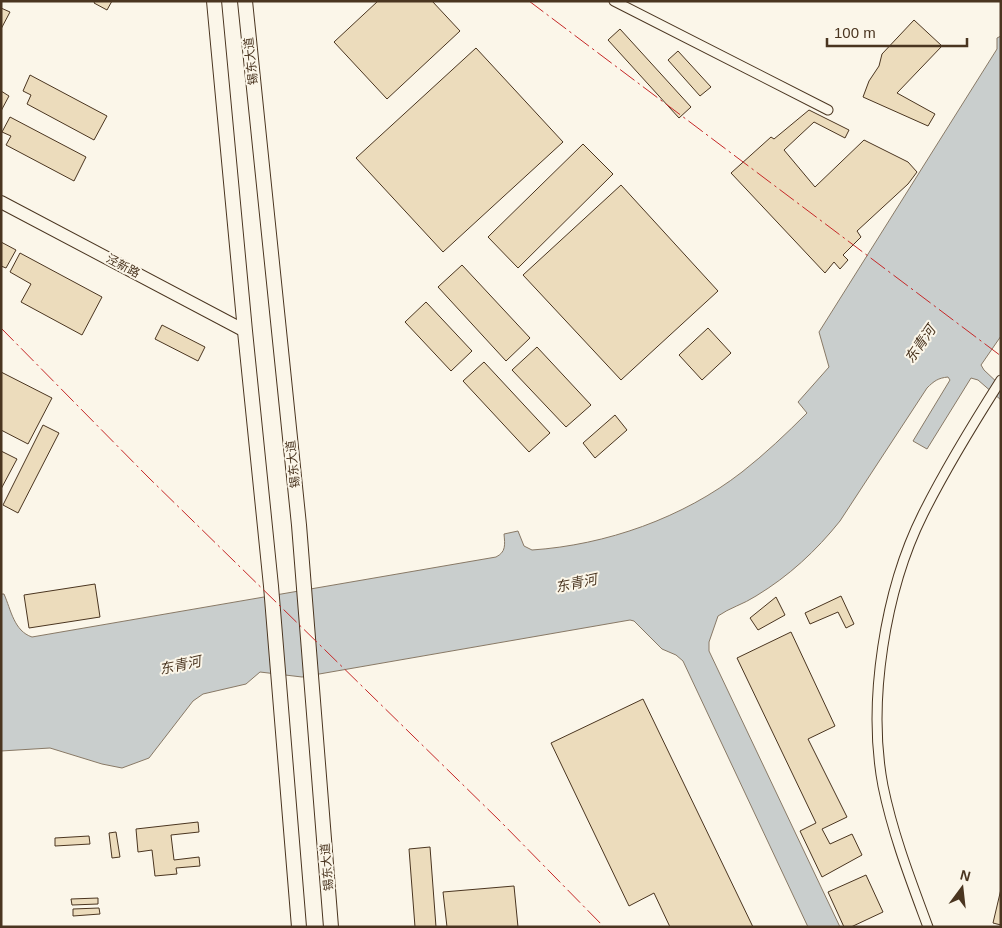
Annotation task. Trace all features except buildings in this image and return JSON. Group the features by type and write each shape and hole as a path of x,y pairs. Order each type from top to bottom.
{"main road":[{"path":"214,1 271,586 299,927"},
{"name":"锡东大道","path":"245,1 304,584 331,927"}],"street":[{"path":"614,1 828,110"},
{"name":"泾新路","path":"1,202 245,331"},
{"path":"928,927 899,848 883,785 876,725 879,667 893,596 907,552 922,515 966,435 1001,380"}],"water":[{"name":"东青河","path":"1001,36 1001,336 981,365 1001,386 1001,400 978,380 971,378 927,449 913,441 950,380 948,377 945,377 932,383 831,532 812,553 780,580 751,599 718,616 709,642 709,651 840,927 808,927 683,661 676,655 662,649 634,621 630,620 302,677 260,672 246,684 203,694 193,701 149,758 122,768 50,748 1,751 1,594 4,594 17,625 32,637 496,557 502,553 504,548 504,534 518,531 524,546 532,550 588,542 615,535 669,516 695,503 742,472 807,413 798,402 829,367 819,332 997,49 997,38"}],"power":[{"path":"529,1 1001,356"},
{"path":"1,328 148,477 500,821 604,927"}]}
